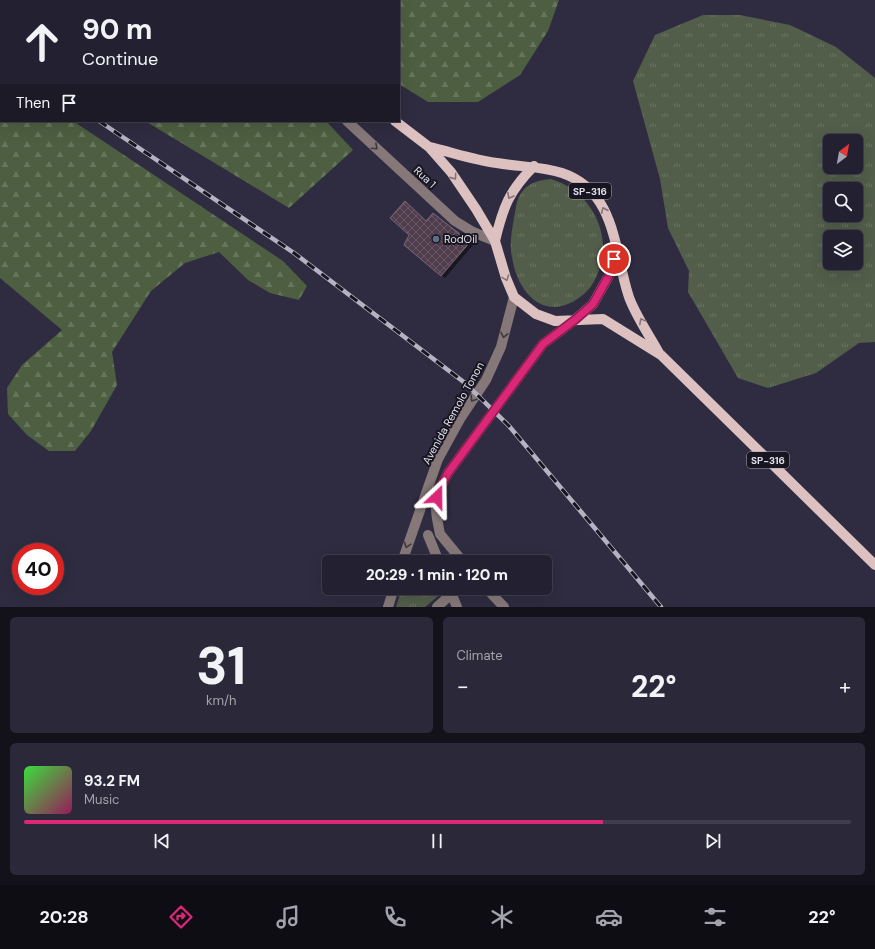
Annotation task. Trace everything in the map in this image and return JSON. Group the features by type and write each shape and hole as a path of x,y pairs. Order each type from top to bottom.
{"main road":[{"name":"SP-316","path":"396,122 429,147 455,178 495,241 506,278 514,297 536,314 555,321 603,319 661,355 875,565"},
{"name":"SP-316","path":"429,147 496,163 534,166 564,173 587,187 604,206 617,247 628,296 661,355"},
{"path":"495,241 506,204 518,182 534,166"},
{"path":"576,319 593,304 611,272 617,247"}],"street":[{"name":"Rua 1","path":"348,122 455,221 473,232 495,241"},
{"name":"Avenida Remolo Tonon","path":"404,555 412,529 438,459 460,419 486,380 501,347 514,297"},
{"path":"457,555 440,534 435,506 440,488 448,473 543,344 576,319"},
{"path":"412,529 428,535 440,534"},
{"path":"428,535 436,555"},
{"path":"388,607 392,595"},
{"path":"437,607 448,595"},
{"path":"454,595 457,607"},
{"path":"493,595 504,607"}],"green space":[{"path":"400,0 559,0 548,31 520,75 478,102 428,102 400,85"},
{"path":"703,15 740,15 790,25 836,47 875,78 875,342 859,343 816,373 768,388 738,378 688,292 689,271 668,228 660,179 633,81 655,35"},
{"path":"0,122 74,122 283,261 307,286 299,300 270,293 248,280 219,252 185,263 151,291 112,352 117,385 91,431 75,451 49,451 27,435 8,414 7,388 22,365 62,330 0,278"},
{"path":"147,122 327,122 353,150 289,208"},
{"path":"551,179 565,185 587,203 600,227 603,241 603,256 599,270 592,285 585,293 572,302 559,306 548,306 537,302 528,294 515,271 511,248 514,218 517,201 520,195 531,184"},
{"path":"400,595 439,595 425,607 396,607"}],"building":[{"name":"RodOil","path":"405,201 426,221 433,213 470,242 441,276 404,245 409,235 390,218"}],"railway":[{"path":"100,122 294,253 465,383 509,426 661,607"}],"place":[{"name":"RodOil","path":"436,239"}],"route":[{"path":"437,497 448,473 543,344 593,304 611,272 614,259"}]}
